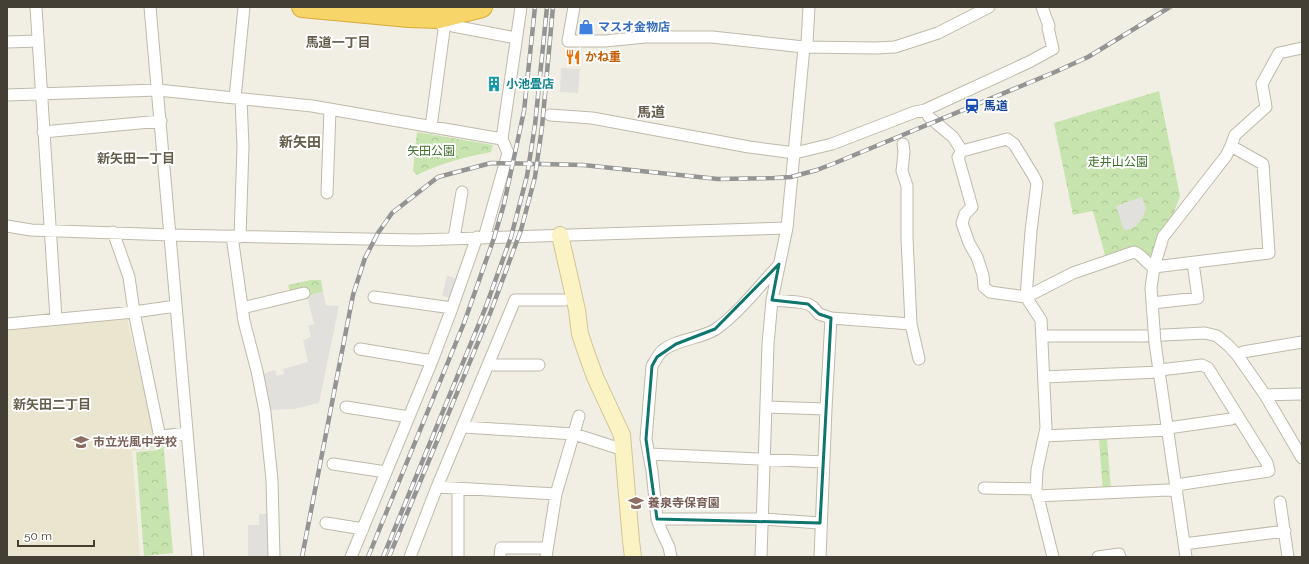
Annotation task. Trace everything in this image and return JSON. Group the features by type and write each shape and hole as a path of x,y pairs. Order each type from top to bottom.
{"highway":[{"path":"302,7 409,17 441,14 482,7"}],"street":[{"path":"36,7 56,319"},
{"path":"150,7 198,557"},
{"path":"244,7 238,98 243,146 236,236 244,321 265,412 272,480 274,557"},
{"path":"351,557 432,361 480,238 508,153 502,139 521,7"},
{"path":"574,7 568,41 605,41 645,37 712,37 804,47 854,49 895,47 938,33 989,7"},
{"path":"761,557 768,344 772,300 787,228 804,47 807,42 809,7"},
{"path":"550,115 592,118 795,153 832,144 916,112 925,110 1022,65 1052,49 1048,28 1049,26 1042,7"},
{"path":"441,14 453,26 516,38"},
{"path":"431,127 444,30 441,14"},
{"path":"7,42 38,41"},
{"path":"1186,557 1155,343 1151,288 1154,267 1163,237 1226,156 1236,136 1266,107 1262,84 1279,52 1302,48"},
{"path":"7,95 158,90 312,106 502,139"},
{"path":"327,193 330,110"},
{"path":"925,110 929,117 953,137 962,151"},
{"path":"43,132 161,121"},
{"path":"1053,557 1037,493 1037,470 1045,436 1041,320 1026,297 1034,197 1037,183 1014,144 1007,139 962,151 958,158 972,206 965,214 962,223 969,243 977,257 983,275 984,287 990,292 994,293 1026,297 1073,273 1130,253 1138,253 1150,266 1154,267 1269,254 1263,164 1231,146"},
{"path":"903,144 904,152 902,171 907,186 907,238 911,324 919,359"},
{"path":"454,238 462,192"},
{"path":"7,226 31,230 171,235 416,240 787,228"},
{"path":"113,232 129,277 134,312 159,433 162,436 187,433"},
{"path":"560,235 582,340 595,377 622,435 630,541 633,557"},
{"path":"1152,303 1198,298 1193,263"},
{"path":"671,557 669,547 657,519 654,485 646,439 652,366 663,350 698,337 720,326 729,319 779,264"},
{"path":"242,308 304,293"},
{"path":"374,297 452,308"},
{"path":"410,557 516,300 564,300"},
{"path":"772,300 808,304 819,314 831,318 911,324"},
{"path":"7,324 134,312 176,306"},
{"path":"820,557 820,523 831,318"},
{"path":"1042,336 1144,336 1210,334 1221,339 1238,356 1265,395 1301,453"},
{"path":"1238,356 1242,352 1302,342"},
{"path":"360,349 432,361"},
{"path":"489,364 539,365"},
{"path":"984,488 1037,493 1168,490 1269,472 1266,463 1208,368 1202,365 1160,371 1044,377"},
{"path":"1265,395 1302,394"},
{"path":"346,406 409,417"},
{"path":"766,407 826,409"},
{"path":"500,557 501,548 547,553 556,494 579,416"},
{"path":"1045,436 1168,429 1231,419 1238,416"},
{"path":"463,427 574,434 624,450"},
{"path":"649,454 824,462"},
{"path":"333,464 386,472"},
{"path":"438,487 556,494"},
{"path":"458,489 458,557"},
{"path":"1280,502 1288,557"},
{"path":"657,519 763,519 820,523"},
{"path":"326,523 363,529"},
{"path":"1184,544 1285,531"},
{"path":"1098,557 1119,554 1120,557"}],"highlighted area":[{"path":"779,264 772,300 808,304 819,314 831,318 820,523 657,519 646,439 652,366 657,357 676,344 715,329"}],"shaded area":[{"path":"561,68 580,69 578,93 560,92"},
{"path":"1142,197 1146,209 1143,217 1136,226 1124,230 1116,206"},
{"path":"447,276 455,278 450,298 442,296"},
{"path":"323,292 326,305 339,306 319,403 294,409 271,410 262,374 275,370 277,376 284,374 283,369 308,362 303,340 311,337 308,326 314,324 307,296"},
{"name":"市立光風中学校","path":"127,319 155,435 155,449 132,451 140,556 7,557 7,331"},
{"path":"259,514 270,514 270,557 248,557 248,525 259,525"}],"green space":[{"name":"走井山公園","path":"1159,91 1180,196 1173,215 1157,234 1151,261 1139,248 1106,259 1093,211 1073,215 1054,123"},
{"name":"矢田公園","path":"417,132 493,145 491,152 453,161 417,175 413,171"},
{"path":"311,280 321,280 323,292 307,296 305,288 290,291 288,285"},
{"path":"1099,439 1107,439 1111,491 1103,492"},
{"path":"157,440 163,440 173,553 144,556 136,452 158,450"}],"railway":[{"path":"368,557 464,323 494,238 504,204 524,111 535,7"},
{"path":"383,557 485,309 511,237 527,176 535,125 547,7"},
{"path":"389,557 491,311 521,230 535,177 542,127 553,7"},
{"path":"302,557 353,295 365,258 378,233 392,213 438,177 491,163 583,165 718,179 791,177 817,170 835,163 1055,72 1088,57 1170,7"}],"place":[{"name":"マスオ金物店","path":"586,27"},
{"name":"かね重","path":"573,57"},
{"name":"小池畳店","path":"494,84"},
{"name":"馬道","path":"972,106"},
{"name":"市立光風中学校","path":"81,442"},
{"name":"養泉寺保育園","path":"636,503"}],"district":[{"name":"馬道一丁目","path":"338,42"},
{"name":"馬道","path":"651,112"},
{"name":"新矢田","path":"300,142"},
{"name":"新矢田一丁目","path":"136,158"},
{"name":"新矢田二丁目","path":"52,404"}]}
